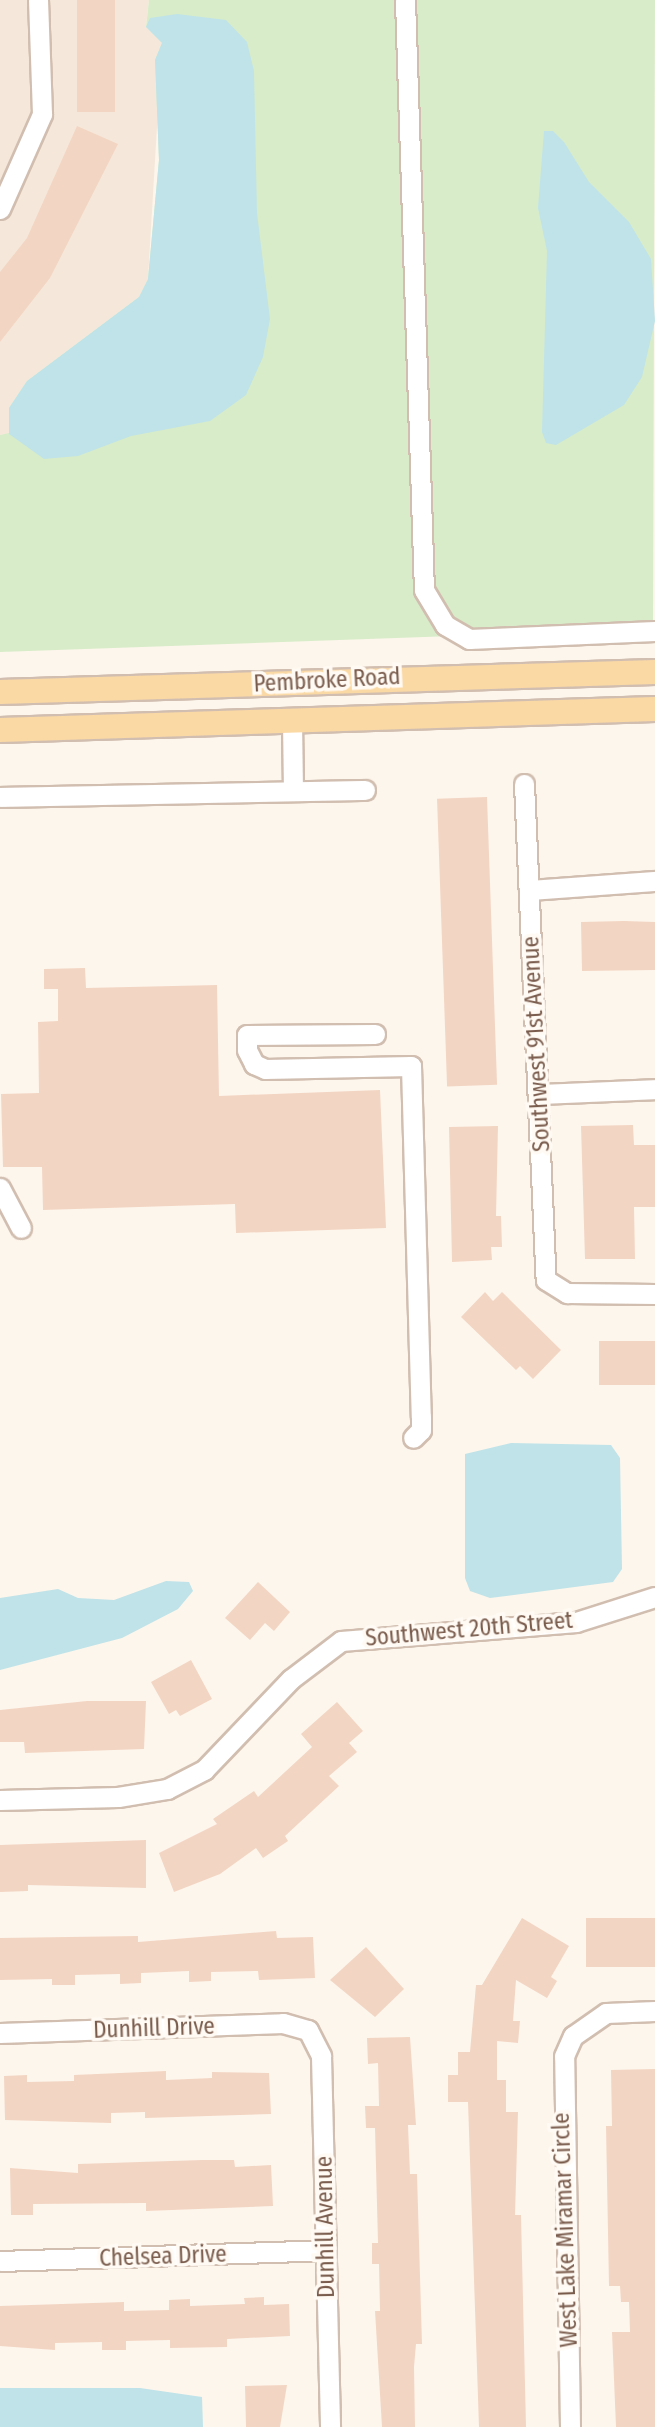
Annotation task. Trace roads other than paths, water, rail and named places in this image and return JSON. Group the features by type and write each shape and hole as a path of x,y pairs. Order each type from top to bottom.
{"main road":[{"name":"Pembroke Road","path":"0,692 655,672"},
{"path":"290,682 292,720"},
{"name":"Pembroke Road","path":"0,730 655,709"}],"street":[{"path":"0,209 42,114 38,0"},
{"path":"405,0 424,590 445,625 469,639 655,631"},
{"path":"292,720 293,792"},
{"name":"Southwest 91st Avenue","path":"524,784 546,1280 567,1293 655,1293"},
{"path":"0,797 365,790"},
{"path":"528,890 655,881"},
{"path":"375,1034 247,1035 247,1050 254,1064 265,1069 411,1066 421,1417 421,1430 413,1438"},
{"path":"538,1094 655,1089"},
{"path":"0,1188 21,1228"},
{"name":"Southwest 20th Street","path":"0,1800 118,1797 167,1789 204,1770 291,1679 341,1641 576,1622 655,1597"},
{"name":"West Lake Miramar Circle","path":"570,2427 560,2081 573,2036 606,2013 655,2011"},
{"name":"Dunhill Drive","path":"0,2033 282,2023 308,2030"},
{"name":"Dunhill Avenue","path":"308,2030 321,2056 330,2427"},
{"name":"Chelsea Drive","path":"0,2261 326,2250"}],"water":[{"path":"177,14 226,20 247,42 254,71 257,213 270,319 263,357 246,395 210,421 131,436 78,456 44,459 9,434 9,408 27,381 139,297 148,279 159,160 155,60 162,43 146,27 150,18"},
{"path":"544,131 553,131 564,142 589,182 629,222 651,259 655,321 642,377 624,405 556,445 546,443 542,432 547,251 538,208"},
{"path":"511,1443 611,1445 620,1458 622,1569 613,1582 490,1598 470,1591 465,1578 465,1454"},
{"path":"166,1581 189,1582 193,1591 178,1609 122,1638 0,1670 0,1598 58,1589 78,1598 114,1600"},
{"path":"0,2388 140,2388 202,2397 203,2427 0,2427"}]}
